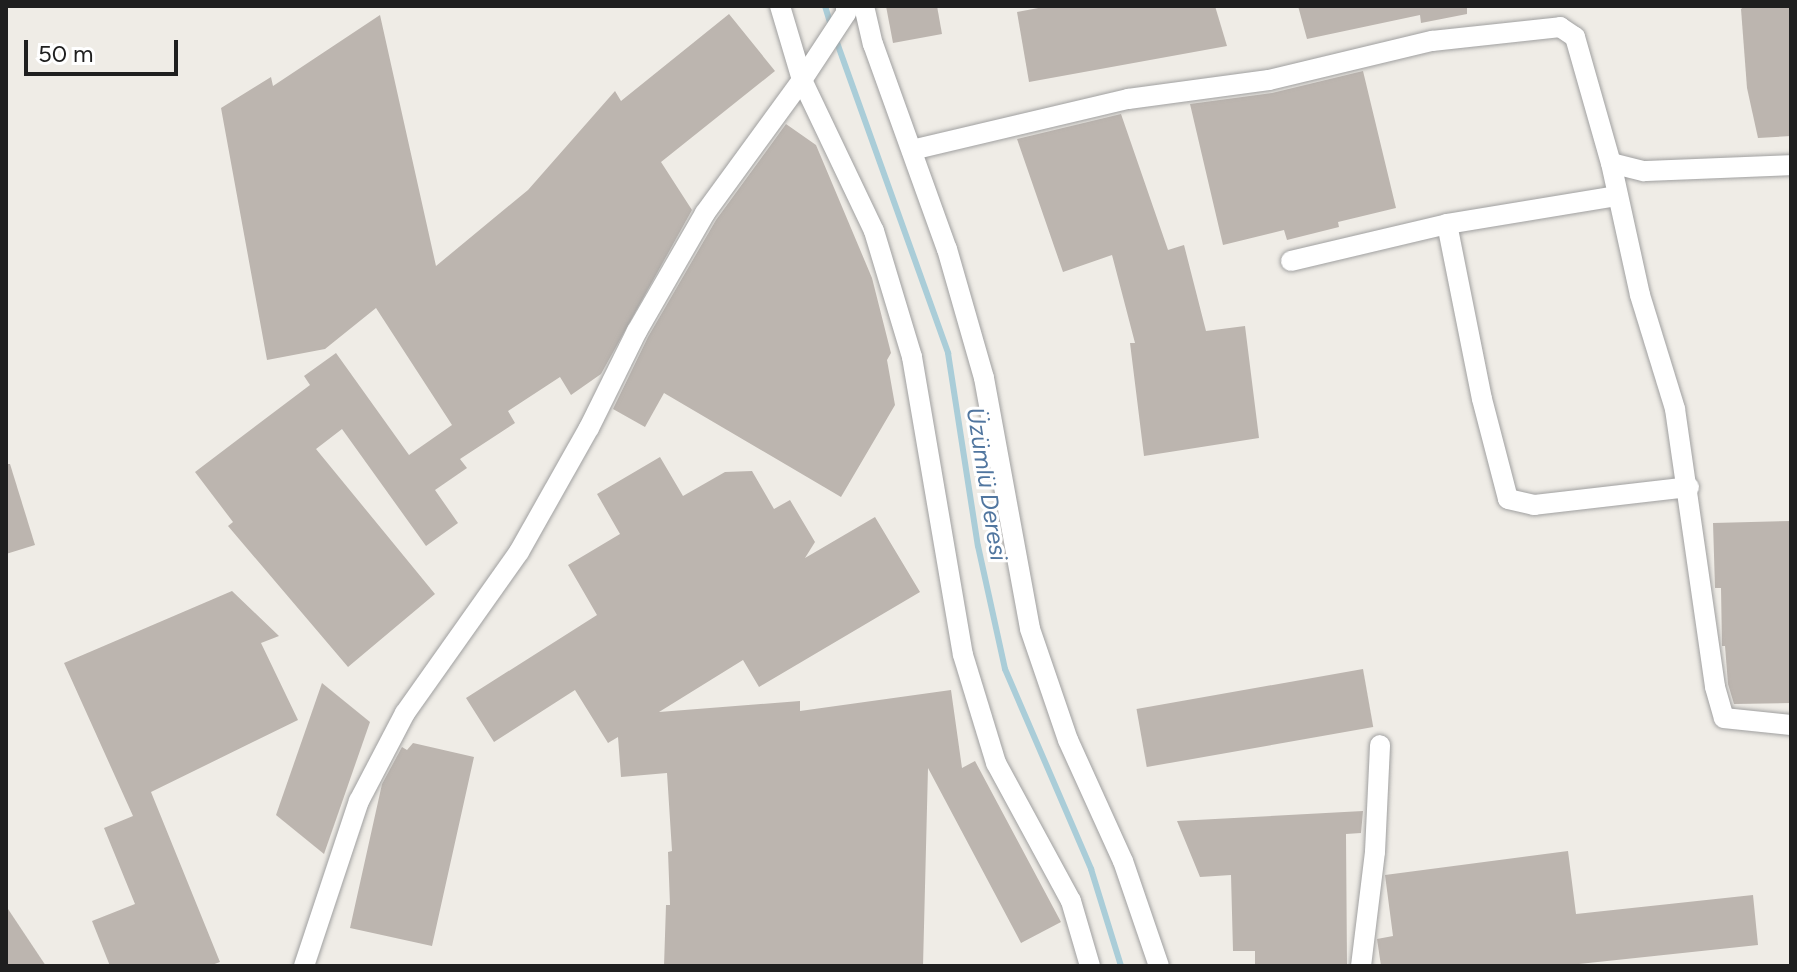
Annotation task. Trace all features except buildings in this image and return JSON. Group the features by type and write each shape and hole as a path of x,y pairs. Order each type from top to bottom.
{"street":[{"path":"780,6 802,80 874,231 912,357 963,655 996,763 1071,901 1090,966"},
{"path":"864,6 873,44 947,249 984,378 1030,629 1068,740 1123,861 1159,966"},
{"path":"304,966 359,801 405,713 519,552 589,428 637,331 705,213 802,80 844,12"},
{"path":"912,150 1128,99 1269,80 1432,41 1560,27 1575,37 1611,163 1640,295 1675,409 1689,487 1715,687 1724,718 1791,725"},
{"path":"1611,163 1644,171 1791,165"},
{"path":"1291,261 1447,224 1617,196"},
{"path":"1447,224 1482,399 1508,499 1534,505 1689,487"},
{"path":"1361,966 1375,852 1380,745"}],"waterway":[{"name":"Üzümlü Deresi","path":"825,6 831,26"},
{"name":"Üzümlü Deresi","path":"835,37 948,353 978,546 1005,669 1091,869 1121,966"}]}
